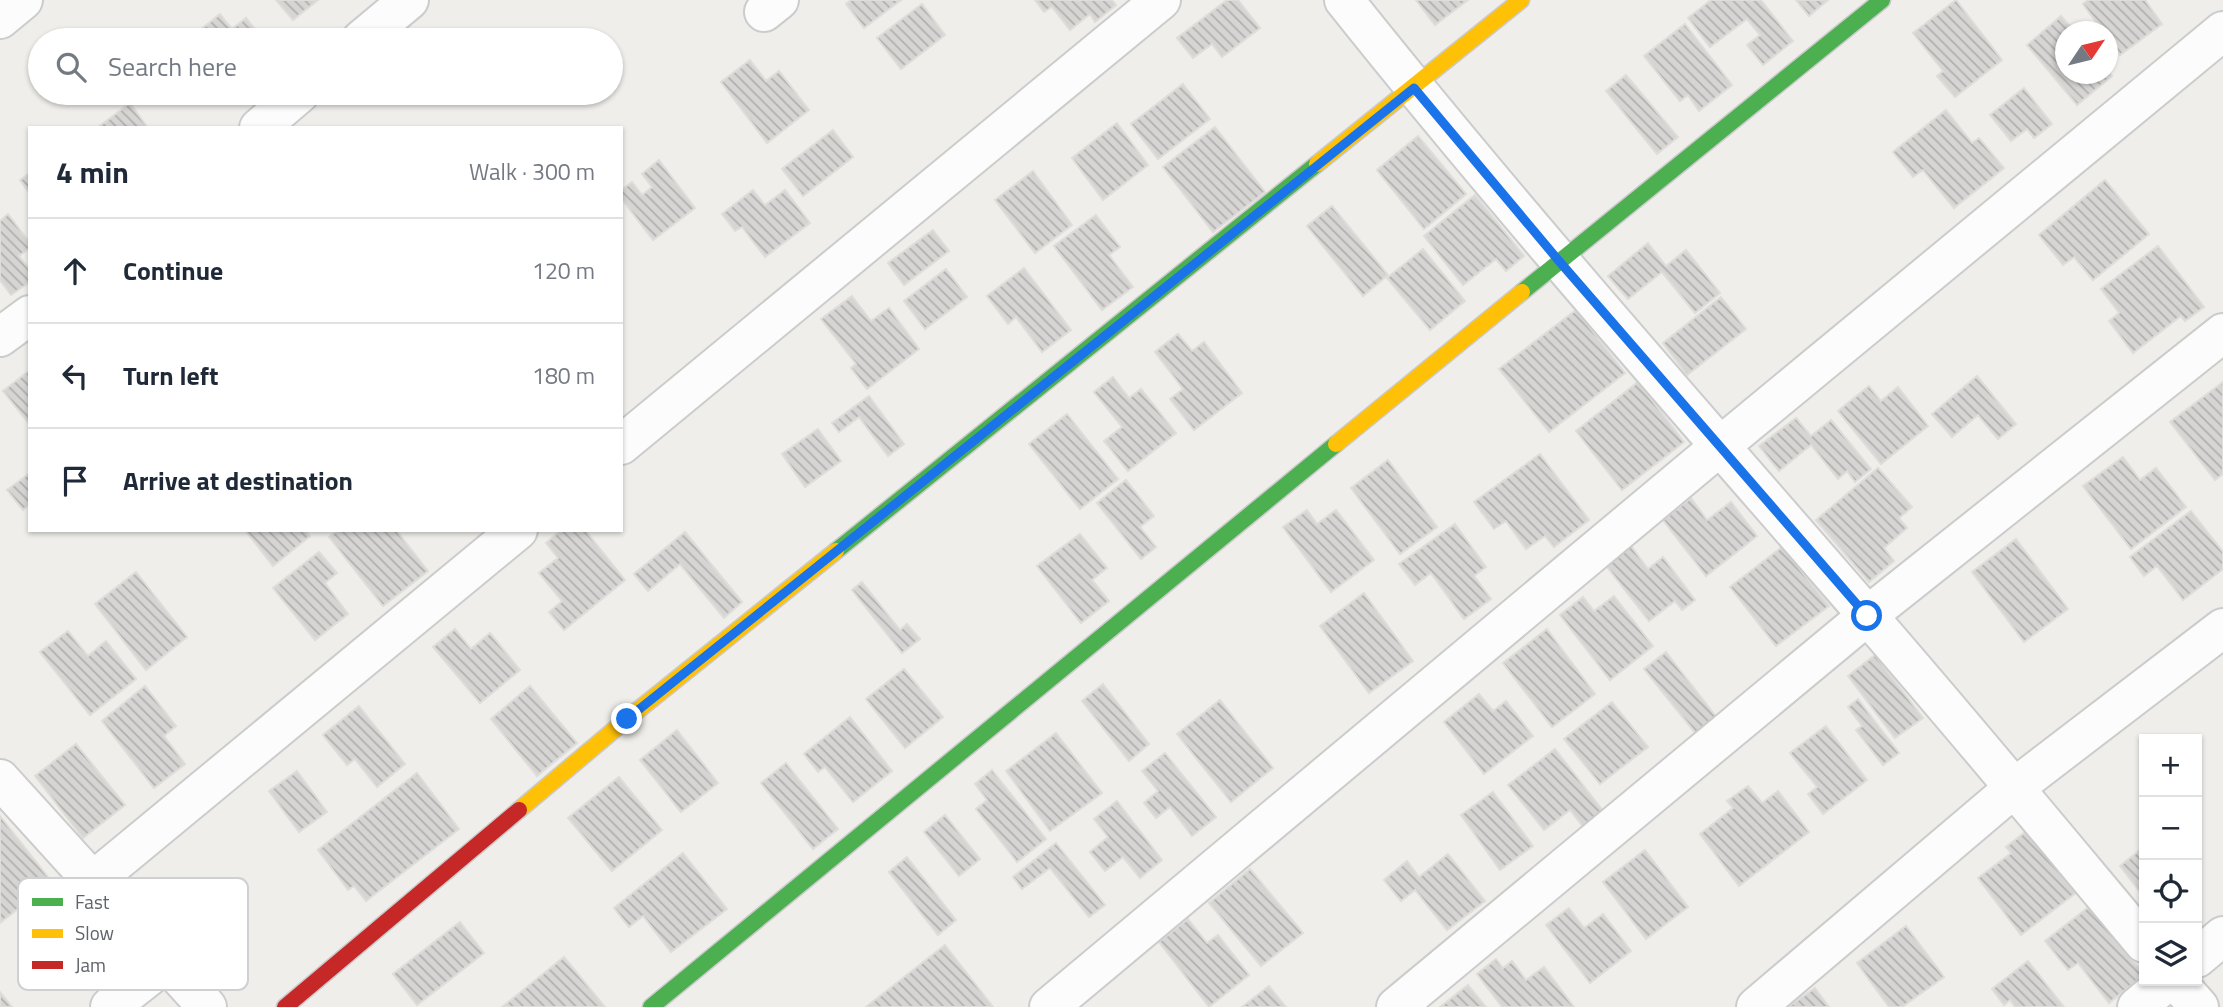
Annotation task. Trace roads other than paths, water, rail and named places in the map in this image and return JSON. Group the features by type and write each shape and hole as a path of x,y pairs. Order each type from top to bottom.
{"street":[{"path":"0,19 23,0"},
{"path":"375,28 408,0"},
{"path":"623,443 1161,0"},
{"path":"1344,0 1559,261 1867,616 2139,937"},
{"path":"285,1007 627,719 1521,0"},
{"path":"651,1007 1559,261 1882,0"},
{"path":"1049,1007 1719,447 2223,31"},
{"path":"261,126 286,105"},
{"path":"0,337 28,316"},
{"path":"1395,1007 1867,616 2223,333"},
{"path":"97,878 516,532"},
{"path":"1756,1007 2014,788 2223,628"},
{"path":"0,779 90,878"},
{"path":"2202,954 2223,936"},
{"path":"2137,1007 2162,986"},
{"path":"2180,986 2199,1007"},
{"path":"110,1007 132,990"},
{"path":"192,990 207,1007"}]}
